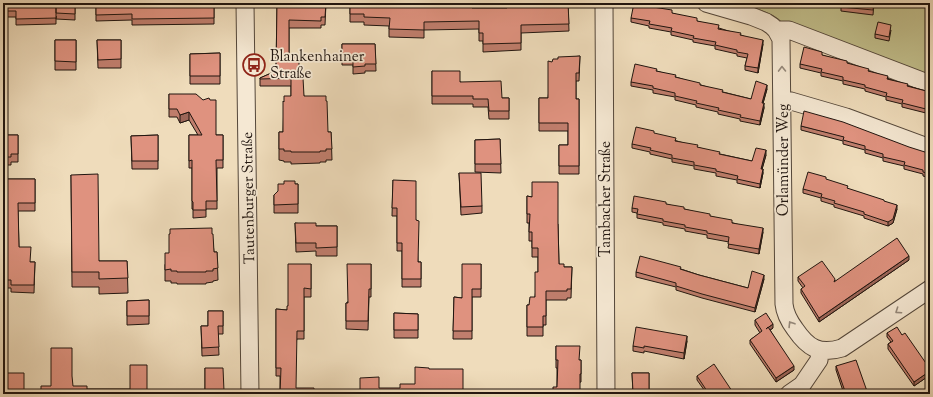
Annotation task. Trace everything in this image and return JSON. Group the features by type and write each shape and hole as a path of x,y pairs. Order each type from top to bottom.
{"street":[{"name":"Tautenburger Straße","path":"245,3 250,394"},
{"name":"Tambacher Straße","path":"604,3 606,394"},
{"path":"706,3 760,19 776,30 789,30 930,84"},
{"name":"Orlamünder Weg","path":"776,30 781,39 778,103 785,311 789,320 804,341 809,346 820,350"},
{"path":"778,103 791,101 846,117 930,148"},
{"path":"789,394 802,385 819,360 820,350 832,351 842,348 930,289"}],"shaded area":[{"path":"736,3 930,3 930,87 784,24 768,13"}],"building":[{"path":"3,3 35,3 35,6 56,6 56,3 75,3 75,14 56,13 56,18 16,19 16,11 3,11"},
{"path":"96,3 214,3 214,18 132,19 132,14 96,15"},
{"path":"277,3 326,3 325,17 321,17 321,21 289,20 289,57 299,57 299,78 260,79 276,71"},
{"path":"350,3 472,3 472,8 507,8 507,4 568,3 569,24 521,25 521,43 483,44 483,33 479,33 479,21 424,22 424,30 389,29 390,18 364,17 364,14 350,14"},
{"path":"634,3 653,4 653,7 672,10 672,13 697,18 697,21 719,25 718,29 741,33 740,35 763,40 758,68 745,66 748,54 715,45 716,42 693,38 694,36 671,31 672,28 649,24 650,21 631,18"},
{"path":"842,3 874,3 873,10 841,7"},
{"path":"878,22 891,25 889,37 875,34"},
{"path":"55,40 76,40 76,62 55,61"},
{"path":"97,40 121,40 121,59 98,60"},
{"path":"342,44 375,44 376,64 365,64 365,66 353,67 353,58 342,58"},
{"path":"804,47 822,52 822,55 847,61 847,63 869,69 868,71 888,76 887,79 908,84 907,86 930,92 930,110 902,103 903,100 886,96 887,93 865,87 865,85 843,80 843,77 821,72 822,69 800,64"},
{"path":"220,53 220,76 190,76 190,54"},
{"path":"580,56 579,73 576,73 576,99 579,99 579,166 559,166 559,145 568,145 568,123 539,123 539,98 548,98 548,61 552,62 553,59 558,59 558,57"},
{"path":"635,64 657,69 656,71 676,75 675,77 700,83 700,85 723,90 722,92 751,99 756,81 767,85 762,103 764,103 760,121 740,117 741,115 696,103 697,101 675,96 675,93 653,88 653,86 631,82"},
{"path":"432,71 460,71 460,82 501,81 502,98 509,98 509,111 489,111 488,99 473,99 473,96 432,96"},
{"path":"291,78 303,78 304,96 326,96 328,132 331,132 332,149 326,149 326,151 320,152 291,152 284,151 284,149 279,149 279,132 283,132 283,101 284,102 284,96 291,96"},
{"path":"169,94 196,94 203,100 209,98 210,100 216,100 216,135 223,135 223,160 216,160 217,201 206,201 206,210 193,210 192,160 189,161 189,135 202,135 189,112 180,115 177,109 169,109"},
{"path":"804,111 843,122 928,153 927,155 930,156 930,174 923,172 923,170 904,165 905,162 883,157 883,154 865,149 865,146 843,140 844,137 801,126"},
{"path":"636,127 676,138 675,141 698,145 697,147 720,152 719,154 752,161 756,148 766,150 761,169 763,169 760,184 737,179 738,176 716,171 716,169 694,165 694,162 672,158 672,155 632,144"},
{"path":"3,135 18,135 18,154 11,154 11,157 3,157"},
{"path":"158,135 158,161 132,161 131,136"},
{"path":"500,139 501,164 475,164 475,140"},
{"path":"808,172 826,177 826,179 848,186 847,188 897,205 893,219 888,222 864,214 864,212 834,203 835,201 821,197 822,194 803,189"},
{"path":"459,173 481,173 482,206 461,207"},
{"path":"98,174 99,261 127,261 128,278 99,279 99,272 72,272 71,175"},
{"path":"3,179 35,179 35,203 18,203 19,247 31,247 30,262 35,262 34,285 11,285 11,280 3,280"},
{"path":"393,180 416,181 416,220 419,221 418,262 421,262 421,279 402,279 402,243 397,243 397,208 392,208"},
{"path":"284,181 295,181 295,184 298,184 298,204 274,205 274,195 278,191 278,184 284,184"},
{"path":"532,182 558,182 559,264 564,264 564,267 572,267 571,289 567,289 567,291 546,291 546,316 543,316 543,327 527,327 527,305 529,305 530,297 535,297 535,272 538,272 538,248 532,248 532,232 529,232 530,214 527,214 527,196 532,197"},
{"path":"634,196 666,202 666,204 684,207 684,209 732,220 732,223 763,228 759,249 728,244 729,237 685,227 685,225 663,221 663,219 637,214 638,209 632,208"},
{"path":"295,223 316,223 316,226 337,226 337,247 316,248 316,243 296,243"},
{"path":"212,228 214,252 217,252 218,268 213,269 213,271 206,272 177,272 171,271 171,269 165,270 165,253 169,253 170,229"},
{"path":"897,238 909,256 819,318 801,289 805,286 798,277 822,261 835,279 834,282"},
{"path":"640,256 681,267 680,269 699,275 748,288 752,271 764,275 755,308 702,294 676,286 676,283 636,272"},
{"path":"288,264 311,264 311,289 304,288 304,331 297,331 296,388 314,388 314,394 280,394 281,368 276,368 276,309 287,310"},
{"path":"347,264 371,264 371,289 369,289 368,321 346,321 346,303 348,303"},
{"path":"462,264 481,264 481,289 472,289 472,331 453,331 454,297 462,298"},
{"path":"149,300 149,316 127,316 127,301"},
{"path":"208,311 223,311 223,326 218,326 219,347 202,348 201,326 208,326"},
{"path":"394,313 418,314 418,330 394,330"},
{"path":"766,313 773,324 768,327 794,366 776,378 750,340 762,331 755,320"},
{"path":"636,327 687,336 684,353 644,346 644,348 633,346"},
{"path":"897,327 902,335 905,333 930,369 930,371 914,382 888,344 893,341 887,333"},
{"path":"556,346 580,346 580,394 553,394 553,387 557,387 558,360 556,360"},
{"path":"51,348 72,348 73,386 87,386 87,389 130,389 130,365 147,365 147,394 41,394 41,386 51,386"},
{"path":"856,360 868,394 846,394 836,366"},
{"path":"714,364 734,394 709,394 697,376"},
{"path":"415,367 429,369 463,369 463,394 360,394 360,378 379,377 379,388 400,388 400,384 415,384"},
{"path":"205,368 223,368 224,391 205,391"},
{"path":"4,373 24,373 24,394 3,394"},
{"path":"632,373 649,373 649,392 633,392"},
{"path":"168,392 185,392 185,394 168,394"}],"place":[{"name":"Blankenhainer Straße","path":"254,65"}]}
